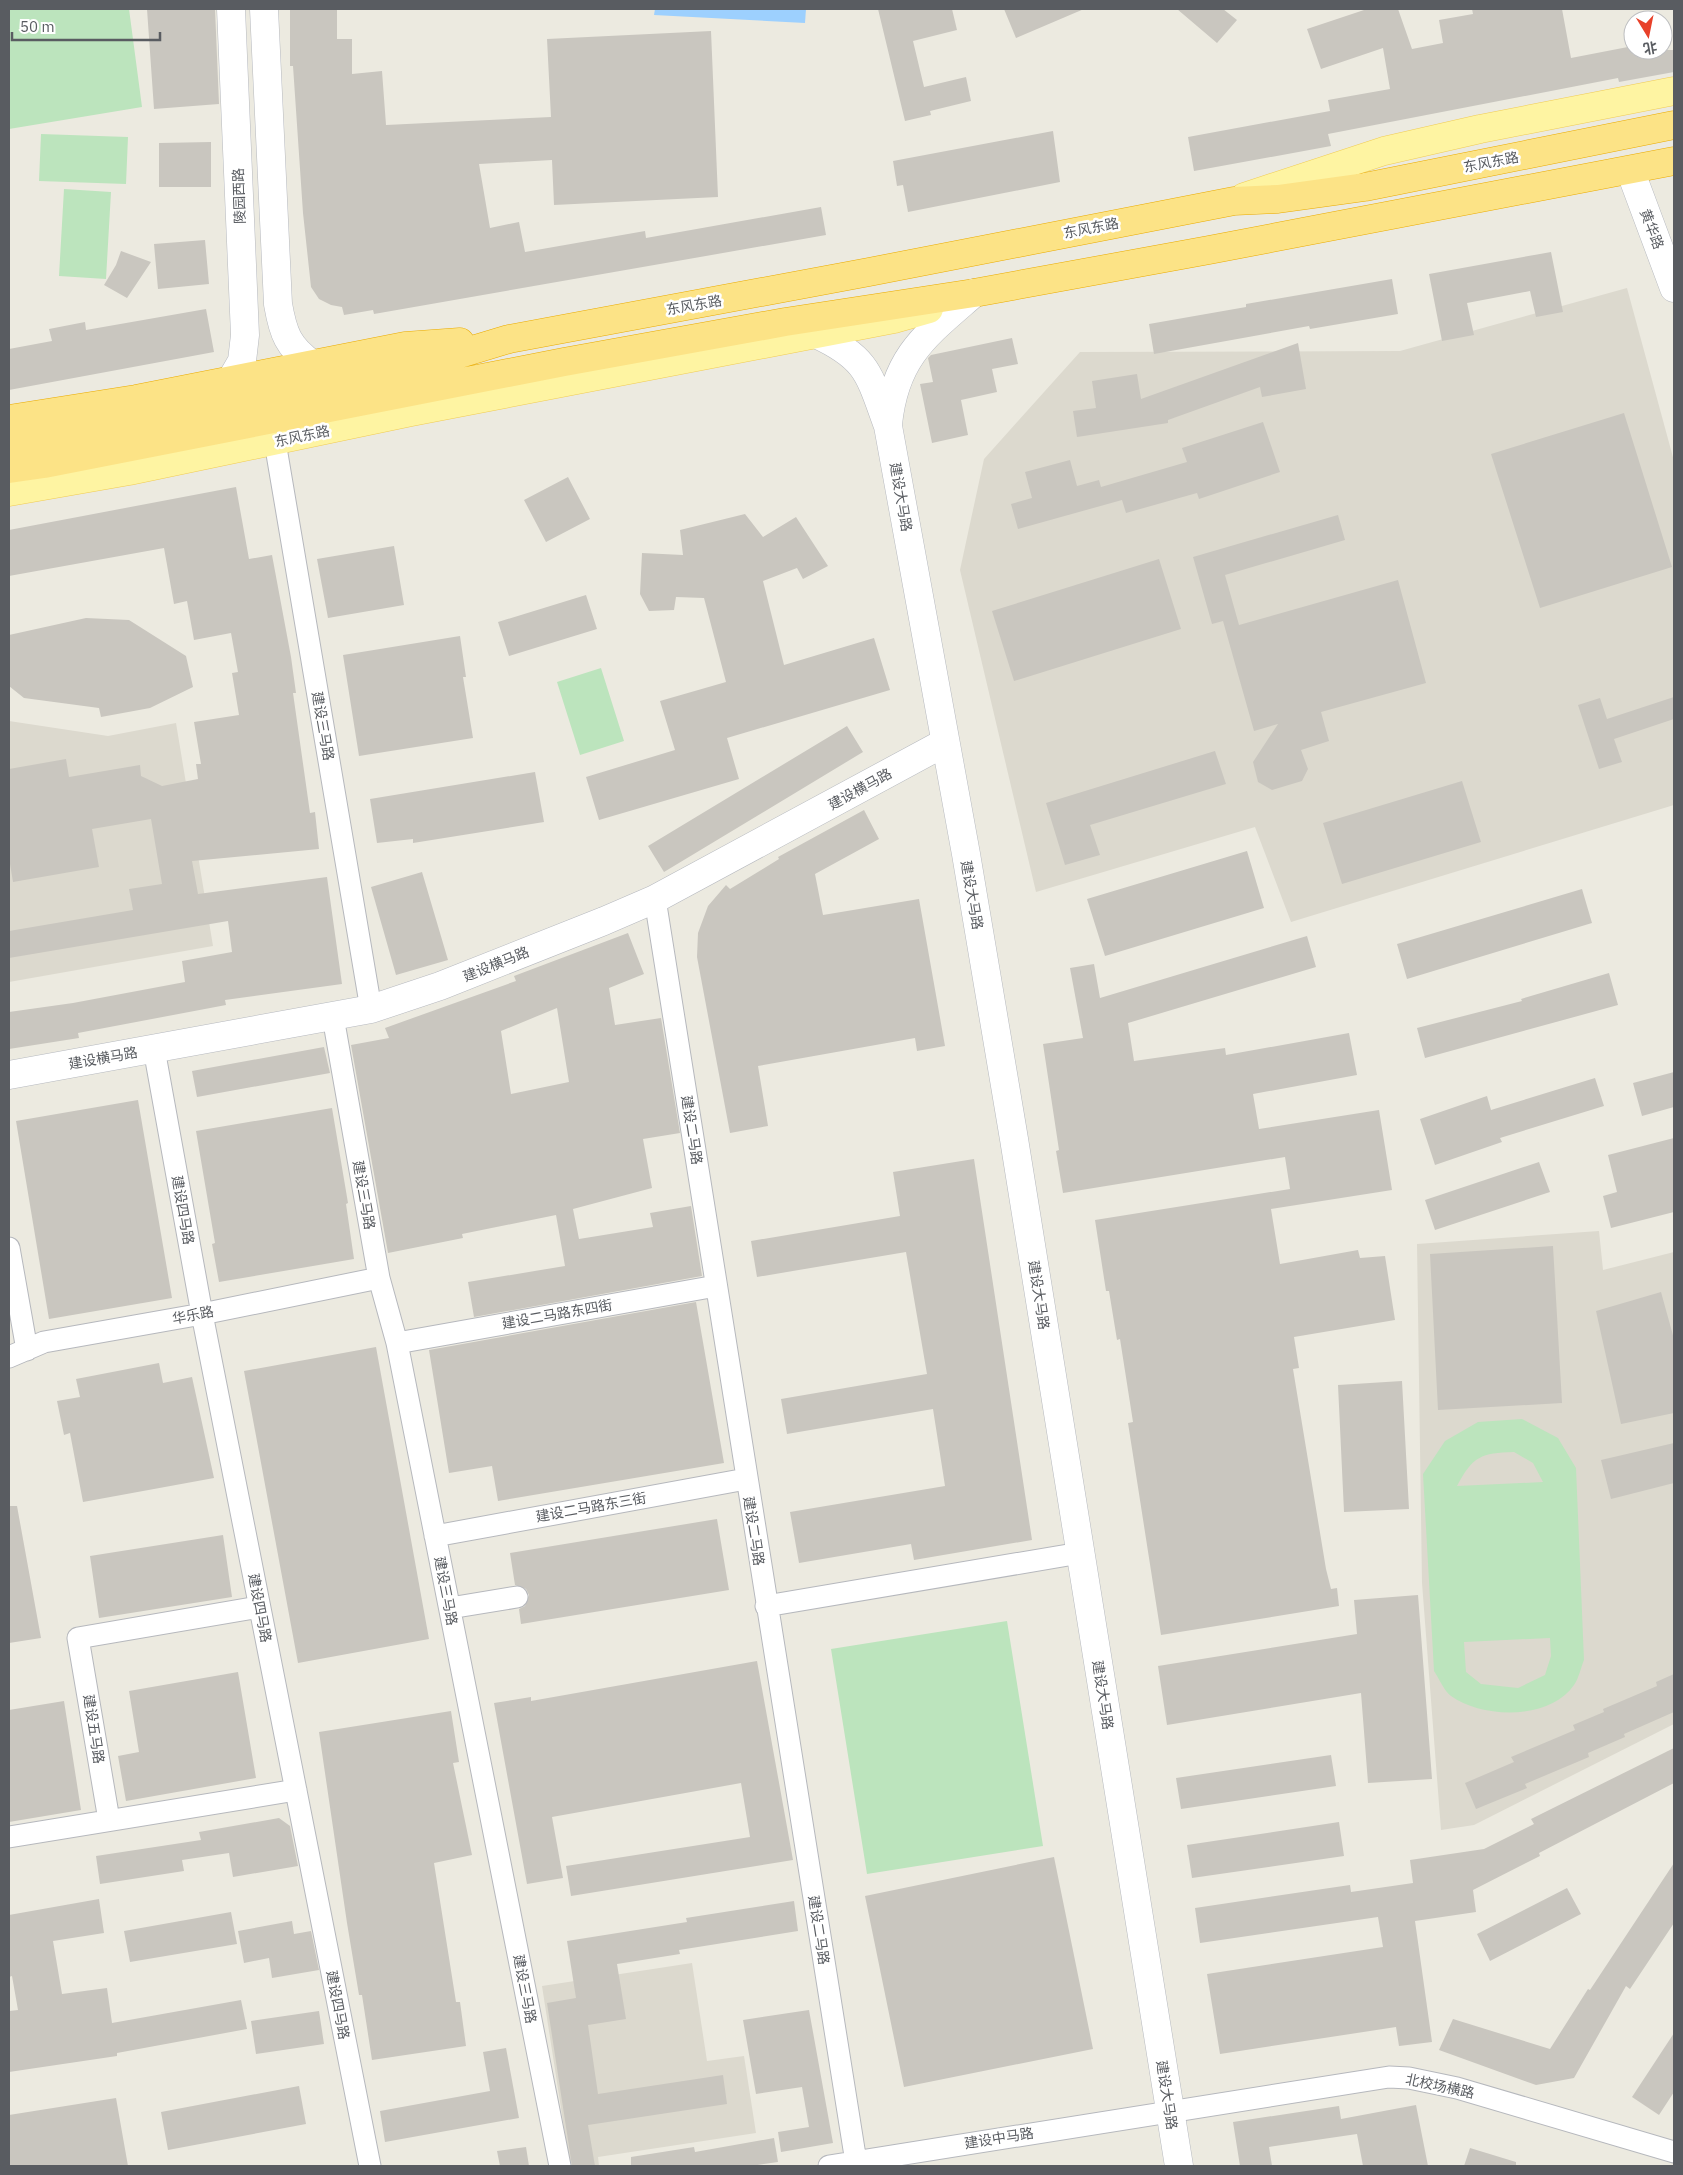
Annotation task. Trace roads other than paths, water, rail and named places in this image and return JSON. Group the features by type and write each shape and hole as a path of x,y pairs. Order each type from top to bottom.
{"highway":[{"path":"1234,201 1518,138 1674,108"},
{"name":"东风东路","path":"9,420 54,414 405,346 509,338 869,272 1234,201 1278,199 1365,187 1674,125"},
{"name":"东风东路","path":"9,469 44,464 564,362 785,322 974,293 1674,161"},
{"name":"东风东路","path":"9,442 118,424 410,369 509,338"}],"main road":[{"path":"1234,201 1384,151 1480,129 1674,91"},
{"path":"1630,170 1674,171"},
{"name":"东风东路","path":"9,492 82,480 276,442 411,412 923,312 974,293"}],"street":[{"name":"陵园西路","path":"230,380 242,361 244,316 231,9"},
{"path":"264,9 280,311 283,326 296,353 312,364"},
{"name":"黄华路","path":"1630,170 1674,288"},
{"path":"888,426 891,400 906,360 922,340 974,293"},
{"path":"244,316 252,322 259,324 268,321 280,311"},
{"path":"816,334 841,346 855,356 866,371 888,426"},
{"name":"建设大马路","path":"888,426 944,743 966,854 1179,2166"},
{"name":"建设三马路","path":"276,442 371,1009"},
{"name":"建设横马路","path":"9,1075 371,1009 440,986 604,922 655,899 944,743"},
{"name":"建设二马路","path":"655,899 856,2162"},
{"name":"建设三马路","path":"333,1016 379,1278 397,1343 560,2166"},
{"name":"建设四马路","path":"154,1049 202,1314 370,2166"},
{"path":"9,1248 18,1354"},
{"name":"华乐路","path":"18,1354 44,1342 202,1314 379,1278"},
{"name":"建设二马路东四街","path":"397,1343 716,1286"},
{"name":"建设二马路东三街","path":"435,1536 746,1478"},
{"path":"766,1606 1080,1553"},
{"path":"450,1608 517,1597"},
{"name":"建设五马路","path":"109,1820 78,1638 259,1607"},
{"path":"9,1837 296,1790"},
{"name":"北校场横路","path":"1170,2110 1327,2085 1388,2077 1410,2078 1457,2088 1674,2152"},
{"name":"建设中马路","path":"829,2166 1170,2110"}],"water":[{"path":"655,9 806,9 805,23 654,15"}]}
